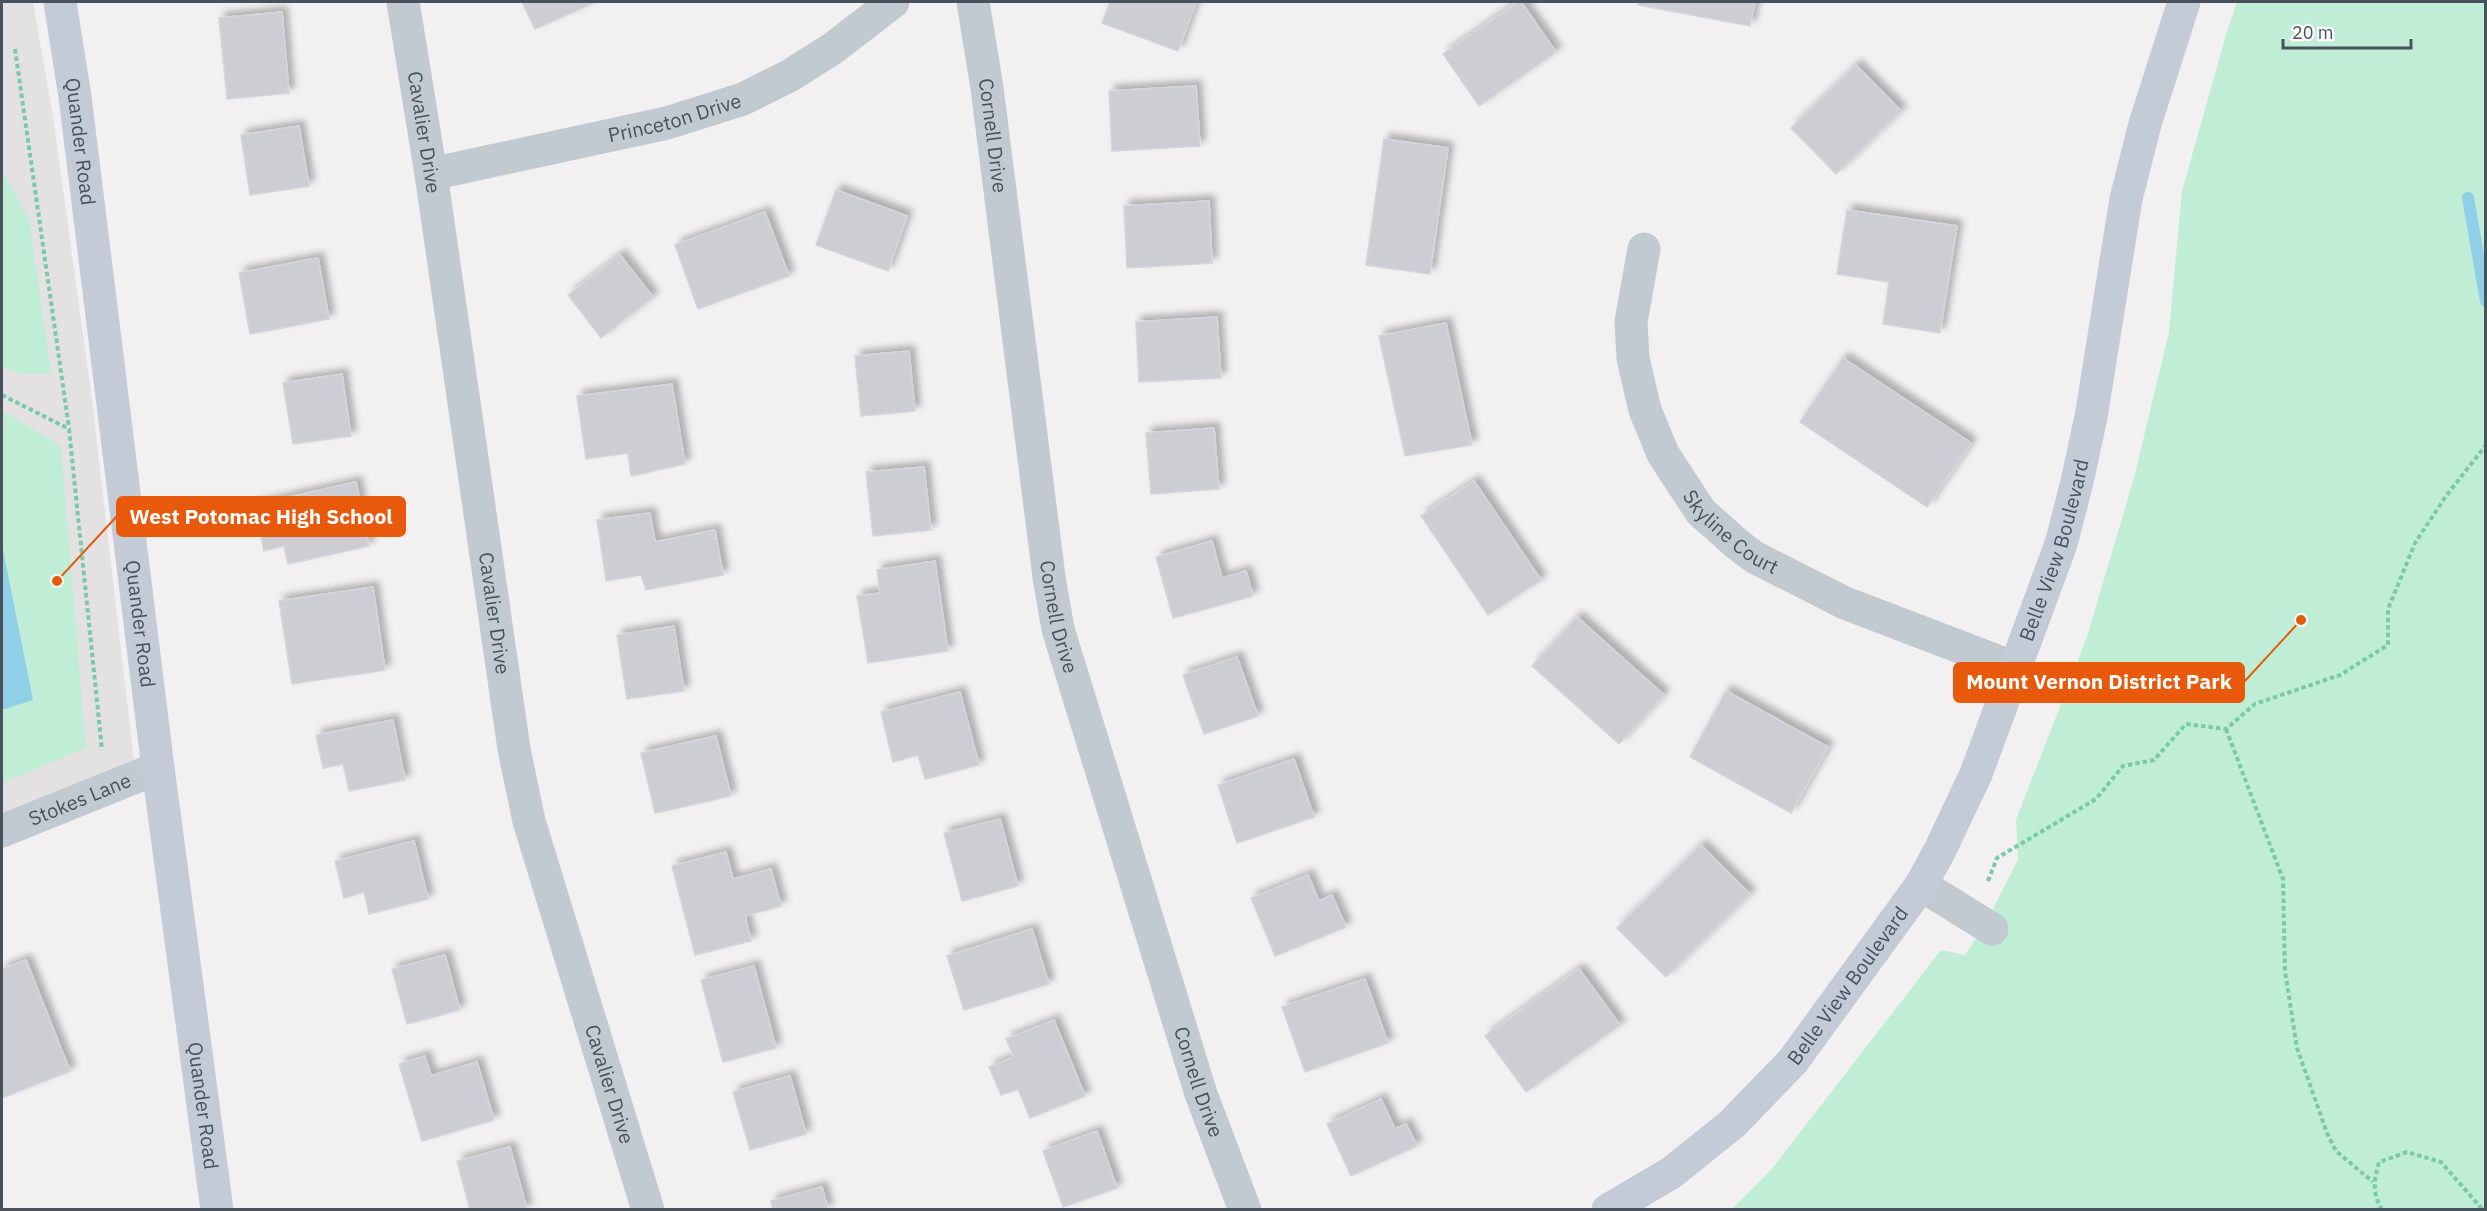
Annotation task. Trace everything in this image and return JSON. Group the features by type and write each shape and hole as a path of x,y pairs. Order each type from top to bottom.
{"main road":[{"name":"Quander Road","path":"60,2 75,97 158,768 217,1209"},
{"name":"Belle View Boulevard","path":"1608,1209 1671,1173 1740,1116 1793,1061 1921,885 1976,774 2061,544 2078,482 2091,417 2126,199 2145,124 2184,2"}],"street":[{"name":"Cavalier Drive","path":"403,2 431,174 514,749 529,821 648,1209"},
{"name":"Princeton Drive","path":"431,174 666,123 743,99 789,76 832,49 893,2"},
{"name":"Cornell Drive","path":"973,2 987,88 1049,577 1058,629 1201,1094 1245,1209"},
{"name":"Skyline Court","path":"1644,249 1631,322 1636,368 1645,410 1663,454 1684,490 1701,512 1754,557 1845,603 2015,668"},
{"name":"Stokes Lane","path":"2,831 158,768"},
{"path":"1921,885 1983,923"}],"path":[{"path":"15,49 69,429 103,760"},
{"path":"2,395 69,429"},
{"path":"1983,923 1997,858 2096,799 2123,766 2154,760 2186,724 2226,729 2255,704 2340,675 2388,645 2388,609 2415,543 2446,496 2486,445"},
{"path":"2226,729 2283,879 2285,971 2297,1048 2326,1133 2336,1150 2373,1182"},
{"path":"2382,1209 2377,1201 2373,1182 2379,1162 2407,1152 2441,1162 2483,1209"}],"shaded area":[{"path":"2,2 33,2 53,116 92,400 134,762 2,818"}],"green space":[{"path":"2237,2 2485,2 2485,1209 1731,1210 1771,1170 1941,950 1965,955 1983,928 2018,860 2016,820 2087,637 2134,478 2169,332 2182,191"},
{"path":"2,170 29,219 51,373 23,374 2,367"},
{"path":"2,410 61,446 86,748 2,783"}],"water":[{"path":"2,545 33,700 2,710"}],"building":[{"path":"522,2 596,2 535,29"},
{"path":"1110,2 1196,2 1178,51 1102,23"},
{"path":"1521,2 1556,52 1479,106 1443,54"},
{"path":"1639,2 1755,2 1750,26 1638,5"},
{"path":"282,12 289,93 227,99 219,18"},
{"path":"1856,65 1901,111 1836,174 1791,128"},
{"path":"1196,86 1200,146 1112,151 1109,91"},
{"path":"299,126 309,186 250,195 241,135"},
{"path":"1384,139 1448,148 1430,274 1366,265"},
{"path":"836,190 907,216 888,271 816,245"},
{"path":"1209,201 1212,263 1127,268 1124,206"},
{"path":"1847,210 1957,226 1940,333 1883,324 1889,282 1837,274"},
{"path":"765,212 789,276 698,309 675,245"},
{"path":"620,255 653,297 601,338 568,295"},
{"path":"318,258 329,319 250,334 239,273"},
{"path":"1217,317 1221,378 1139,382 1136,322"},
{"path":"1446,323 1472,445 1405,456 1379,336"},
{"path":"909,351 915,411 861,416 855,356"},
{"path":"1843,358 1971,443 1927,507 1800,422"},
{"path":"342,374 351,436 293,444 283,383"},
{"path":"672,384 685,464 631,476 628,453 586,459 577,396"},
{"path":"1214,428 1219,489 1151,494 1146,433"},
{"path":"924,467 931,530 873,536 866,472"},
{"path":"1474,481 1541,580 1488,615 1421,516"},
{"path":"356,482 369,546 288,564 284,546 264,551 254,505"},
{"path":"650,513 655,542 715,530 723,575 646,590 641,575 606,581 597,520"},
{"path":"1212,541 1222,578 1246,571 1253,596 1173,618 1156,557"},
{"path":"935,561 948,651 868,663 857,596 880,593 877,570"},
{"path":"373,587 385,670 292,684 279,601"},
{"path":"1577,617 1664,695 1619,744 1532,666"},
{"path":"674,626 684,691 627,699 617,635"},
{"path":"1237,657 1258,716 1204,734 1183,675"},
{"path":"1726,691 1828,747 1791,813 1690,757"},
{"path":"960,692 979,765 925,779 918,755 893,762 881,712"},
{"path":"393,720 405,780 349,791 343,764 323,768 316,735"},
{"path":"716,736 731,796 655,813 641,753"},
{"path":"1294,759 1314,817 1237,843 1218,785"},
{"path":"1000,819 1018,886 962,901 944,833"},
{"path":"414,841 428,899 369,914 364,892 344,898 335,861"},
{"path":"1701,845 1750,894 1666,977 1617,928"},
{"path":"726,852 733,879 771,869 781,906 745,916 751,941 695,955 672,866"},
{"path":"1308,875 1319,901 1332,895 1346,927 1275,956 1251,898"},
{"path":"1032,929 1049,984 964,1010 947,956"},
{"path":"445,955 460,1010 407,1024 392,969"},
{"path":"26,960 70,1071 2,1098 2,969"},
{"path":"754,966 776,1048 723,1062 701,980"},
{"path":"1579,969 1620,1025 1526,1092 1485,1036"},
{"path":"1365,979 1388,1043 1305,1072 1282,1007"},
{"path":"1054,1020 1085,1096 1030,1118 1018,1089 1001,1095 989,1067 1014,1057 1006,1039"},
{"path":"425,1056 431,1076 477,1062 494,1120 422,1141 399,1064"},
{"path":"790,1076 806,1134 750,1150 733,1092"},
{"path":"1381,1099 1395,1129 1406,1124 1417,1146 1351,1176 1327,1124"},
{"path":"1097,1131 1117,1188 1063,1207 1043,1151"},
{"path":"510,1147 527,1210 470,1210 457,1161"},
{"path":"822,1187 828,1210 773,1210 771,1201"}],"waterway":[{"path":"2468,198 2486,301"}],"place":[{"name":"West Potomac High School","path":"57,581"},
{"name":"Mount Vernon District Park","path":"2301,620"}]}
